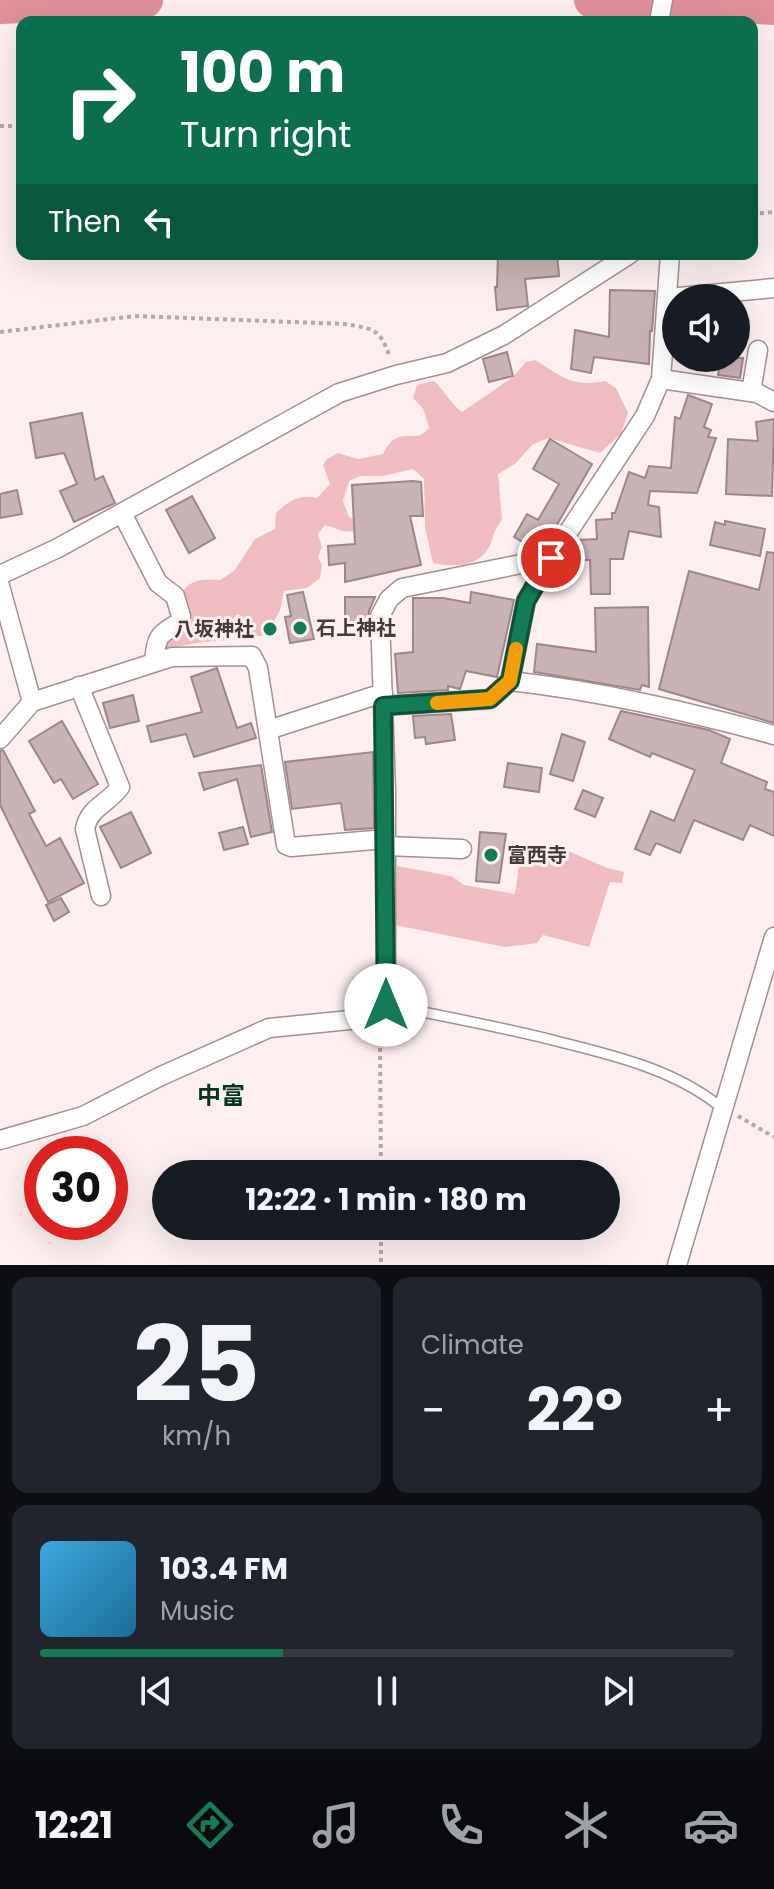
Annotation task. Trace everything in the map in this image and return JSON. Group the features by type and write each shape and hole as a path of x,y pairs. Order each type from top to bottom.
{"street":[{"path":"0,575 58,548 339,393 447,363 504,335 621,260"},
{"path":"669,284 670,260"},
{"path":"750,290 774,288"},
{"path":"751,392 758,350"},
{"path":"268,730 383,699 490,699 510,681 526,601 645,416 661,379 662,367"},
{"path":"661,379 757,393 774,402"},
{"path":"122,513 158,583 175,596 181,616 179,623 158,637 154,661"},
{"path":"0,1140 83,1116 161,1076 269,1028 383,1014 386,843 380,616 389,599 402,588 551,558"},
{"path":"0,586 32,702"},
{"path":"0,739 32,702 154,661 172,657 252,656 258,668 286,845 386,843 462,849"},
{"path":"510,681 565,687 664,705 774,735"},
{"path":"79,686 120,787 87,818 85,829 101,896"},
{"path":"677,1265 774,937"}],"lane":[{"path":"383,1014 493,1025 638,1063 703,1093 724,1110"}],"path":[{"path":"0,332 135,316 345,324 372,328 383,337 396,375"},
{"path":"381,1160 383,1014"},
{"path":"724,1110 774,1137"},
{"path":"381,1240 381,1265"}],"shaded area":[{"path":"535,360 575,382 605,381 616,388 628,413 621,434 600,453 549,438 533,444 515,464 498,474 502,520 488,549 477,560 456,565 433,563 425,528 424,479 413,469 383,476 360,476 349,481 343,501 349,517 361,522 361,532 343,531 325,525 318,534 322,547 318,557 322,565 320,578 307,588 284,591 280,610 267,635 249,637 247,623 238,614 229,622 231,640 166,649 150,645 150,633 173,612 189,585 203,580 220,580 234,571 255,539 275,529 276,513 300,498 317,498 330,484 323,465 327,459 338,453 358,459 383,454 395,439 424,433 429,428 423,408 413,398 417,385 434,381 462,412 512,378 526,362"},
{"path":"564,849 624,872 622,883 610,882 589,947 543,935 537,943 505,947 395,925 397,866 451,876 464,885 515,894 521,852 560,860"}],"building":[{"path":"498,260 558,260 559,276 525,279 528,306 497,310"},
{"path":"610,290 655,291 649,364 594,357 591,373 571,369 575,330 609,337"},
{"path":"507,352 513,376 489,382 483,359"},
{"path":"719,372 741,372 740,378 718,375"},
{"path":"688,395 712,404 704,427 711,430 708,437 716,438 697,493 650,491 648,505 659,507 661,537 629,531 623,559 610,559 610,594 591,594 590,560 578,560 578,540 597,539 596,520 612,519 629,472 645,478 649,466 671,468 675,417 680,419"},
{"path":"82,413 95,480 103,476 115,503 74,522 60,491 77,484 64,453 36,458 30,423"},
{"path":"774,419 772,496 726,494 728,439 758,441 756,422"},
{"path":"550,439 592,464 544,547 534,549 514,537 527,514 538,520 559,484 533,469"},
{"path":"421,482 423,516 410,516 421,565 345,582 345,563 329,565 328,546 355,544 352,485"},
{"path":"17,490 22,514 0,518 0,494"},
{"path":"192,496 215,538 189,553 166,510"},
{"path":"725,521 765,529 760,556 710,545 715,522 725,525"},
{"path":"767,552 774,553 774,723 659,689 689,571 759,590"},
{"name":"石上神社","path":"303,592 314,639 290,643 285,617 291,616 287,595"},
{"path":"471,592 514,600 497,677 466,671 460,689 448,686 448,690 398,693 395,654 413,652 413,598 443,598 470,603"},
{"path":"345,597 375,597 368,624 349,624 349,617 345,617"},
{"path":"648,607 649,687 642,685 640,690 534,672 537,644 596,652 595,608"},
{"path":"217,668 237,728 251,723 256,738 194,757 186,734 151,742 147,726 202,712 191,677"},
{"path":"133,695 139,721 110,728 103,703"},
{"path":"621,711 709,730 730,739 721,763 767,782 765,789 774,792 774,836 750,825 743,840 694,820 680,853 656,843 650,855 635,849 651,811 674,821 695,770 652,753 650,757 609,739"},
{"path":"451,714 455,740 426,744 425,737 415,738 413,716"},
{"path":"62,721 98,784 73,799 61,779 54,783 29,741"},
{"path":"562,734 585,742 573,781 550,774"},
{"path":"3,750 35,811 29,814 46,846 60,838 84,883 48,902 0,805 0,751"},
{"path":"373,752 374,828 345,830 341,803 292,809 285,762"},
{"path":"508,763 542,768 539,792 504,787"},
{"path":"261,765 272,832 251,837 237,779 204,790 199,773"},
{"path":"583,790 603,798 595,817 575,809"},
{"path":"131,812 151,853 121,868 100,827"},
{"path":"243,827 248,844 224,850 219,833"},
{"name":"富西寺","path":"480,832 506,834 499,883 476,881"},
{"path":"61,898 69,912 54,921 46,905"}],"waterway":[{"path":"0,6 145,0"},
{"path":"592,0 774,7"}],"slow traffic":[{"path":"437,703 490,699 510,681 516,649"}],"place":[{"name":"石上神社","path":"300,628"},
{"name":"八坂神社","path":"270,629"},
{"name":"富西寺","path":"491,855"}],"district":[{"name":"中富","path":"221,1095"}],"route":[{"path":"386,1005 383,706 490,699 510,681 526,601 551,558"}]}
